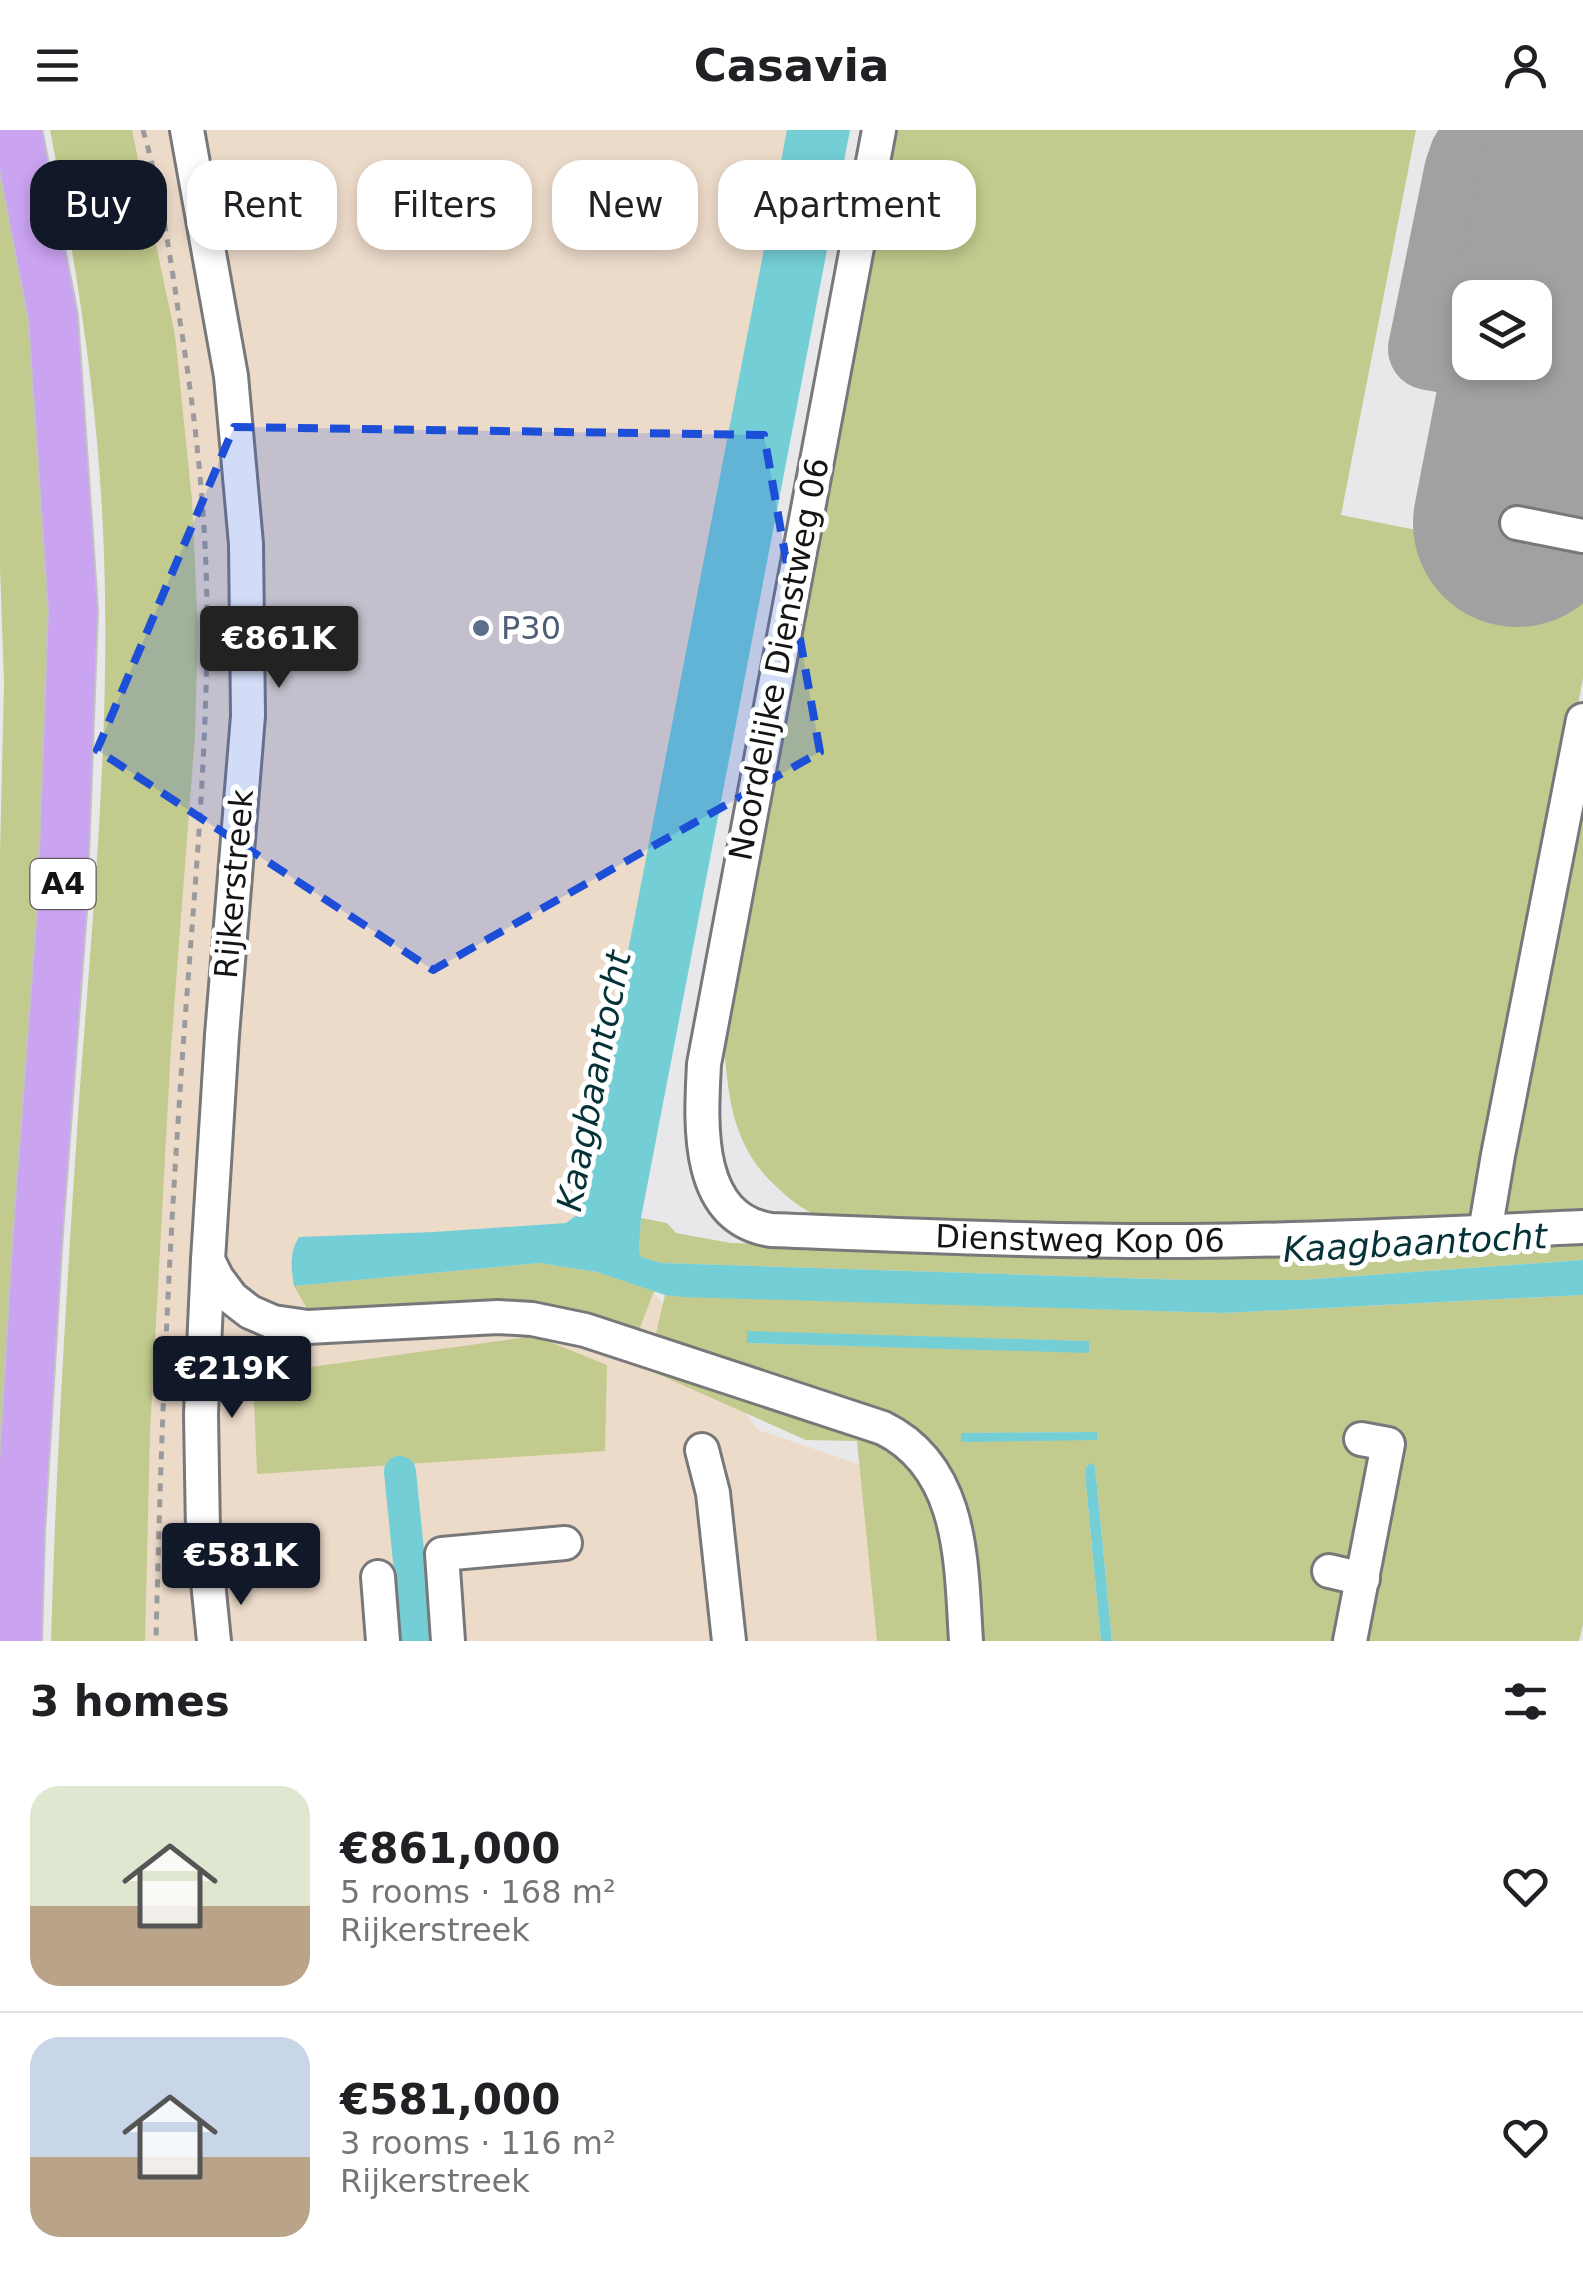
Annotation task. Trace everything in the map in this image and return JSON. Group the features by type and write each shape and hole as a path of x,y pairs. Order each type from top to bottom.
{"highway":[{"name":"A4","path":"17,130 53,317 73,610 62,910 33,1312 20,1531 18,1641"}],"street":[{"name":"Rijkerstreek","path":"187,130 230,376 246,544 248,716 222,1034 200,1479 206,1584 214,1641"},
{"name":"Noordelijke Dienstweg 06","path":"716,1189 703,1140 704,1064 878,130"},
{"path":"1518,523 1583,536"},
{"path":"1486,1232 1583,720"},
{"name":"Dienstweg Kop 06","path":"716,1189 736,1216 770,1230 1130,1241 1336,1239 1583,1227"},
{"path":"208,1260 238,1304 283,1325 520,1317 580,1329 868,1421 905,1441 923,1460 945,1497 960,1546 966,1641"},
{"path":"1350,1641 1388,1444 1361,1439"},
{"path":"702,1450 713,1493 729,1641"},
{"path":"448,1641 442,1554 565,1543"},
{"path":"1329,1571 1362,1579"},
{"path":"378,1577 383,1641"}],"path":[{"name":"Rijkerstreek","path":"142,130 166,232 190,382 202,500 207,617 204,744 162,1402 156,1641"}],"highlighted area":[{"path":"234,427 764,435 820,752 433,970 97,750"}],"shaded area":[{"path":"92,130 797,130 791,160 718,160 718,250 774,250 592,1210 758,1430 867,1467 887,1641 119,1641 160,527 113,250 167,250 167,160 97,160"}],"green space":[{"path":"50,130 132,130 138,160 55,160"},
{"path":"894,130 1416,130 1341,515 1583,563 1583,678 1483,1202 1474,1217 1227,1230 821,1217 781,1191 744,1143 728,1088 724,1046 872,250 976,250 976,160 888,160"},
{"path":"0,142 30,306 54,618 0,1641 0,853 4,683 0,567"},
{"path":"72,250 157,250 175,335 192,500 198,630 195,735 171,1048 150,1433 145,1641 51,1641 66,1304 100,816 105,673 100,479"},
{"path":"1583,756 1583,1214 1516,1218 1505,1209"},
{"path":"641,1218 667,1223 676,1233 731,1243 1183,1255 1583,1238 1583,1260 1301,1280 1186,1280 662,1263 641,1257"},
{"path":"539,1263 597,1272 654,1291 638,1333 540,1303 506,1299 308,1310 294,1286"},
{"path":"665,1295 1223,1313 1583,1295 1583,1624 1579,1641 1356,1641 1380,1450 1341,1641 1112,1641 1095,1466 1087,1465 1101,1641 975,1641 926,1440 913,1427 654,1342","holes":["747,1332 1088,1341 1089,1352 747,1343","1097,1432 961,1442 961,1433"]},
{"path":"535,1336 607,1365 605,1451 257,1474 253,1375"},
{"path":"645,1353 878,1431 944,1510 958,1641 877,1641 857,1441 806,1440 651,1371"}],"water":[{"path":"787,130 850,130 844,160 781,160"},
{"path":"764,250 827,250 641,1218 641,1257 662,1263 1186,1280 1301,1280 1583,1260 1583,1295 1223,1313 683,1297 665,1295 597,1272 539,1263 294,1286 292,1255 299,1237 566,1223 577,1215"},
{"path":"747,1331 1089,1341 1089,1353 747,1343"},
{"path":"1097,1432 1097,1440 961,1442 961,1433"},
{"path":"1090,1463 1095,1466 1112,1641 1101,1641 1085,1474"}],"waterway":[{"path":"400,1472 417,1641"}],"taxiway":[{"path":"1452,353 1429,349 1465,172 1486,130"}],"runway":[{"path":"1517,523 1583,183"}],"place":[{"name":"P30","path":"481,628"}],"water label":[{"name":"Kaagbaantocht","path":"594,1081"},
{"name":"Kaagbaantocht","path":"1415,1243"}]}
